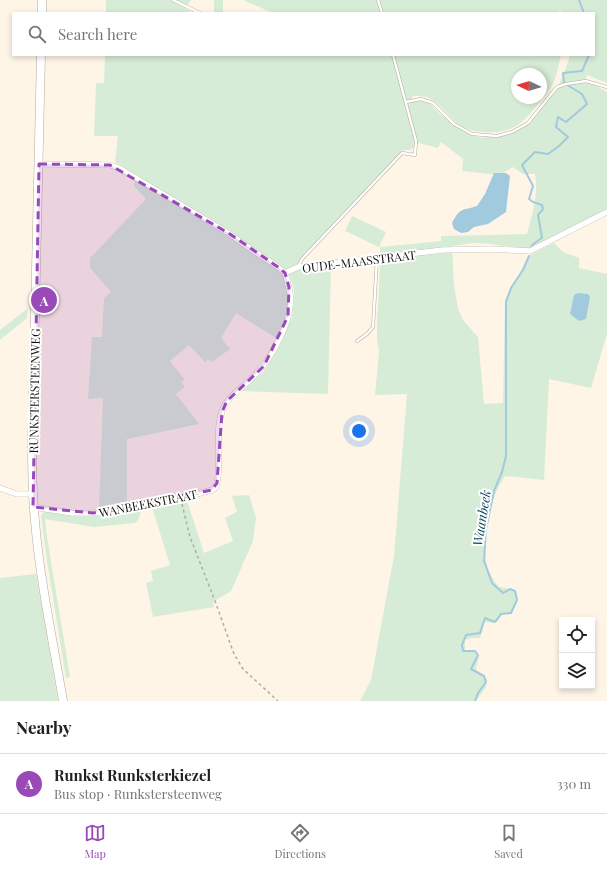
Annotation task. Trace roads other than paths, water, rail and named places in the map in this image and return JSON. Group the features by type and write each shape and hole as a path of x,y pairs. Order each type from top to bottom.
{"street":[{"path":"42,0 42,12"},
{"name":"RUNKSTERSTEENWEG","path":"41,56 32,442 33,494 43,586 63,701"},
{"name":"OUDE-MAASSTRAAT","path":"39,164 110,165 119,168 230,234 285,273 298,268 443,250 491,249 530,251 607,212"},
{"name":"WANBEEKSTRAAT","path":"34,507 72,513 93,513 182,498 212,490 216,487 219,428 222,412 227,401 264,366 273,351 288,316 291,305 289,287 285,273"},
{"path":"0,488 17,494 33,494"}],"lane":[{"path":"173,0 198,12"},
{"path":"378,0 382,12"},
{"path":"298,268 302,259 402,153 414,155 416,141 393,56"},
{"path":"406,102 421,99 433,103 454,124 472,134 497,136 512,132 528,123 557,87 565,84 586,81 607,87"},
{"path":"357,341 367,334 373,327 377,257"}],"water":[{"path":"494,173 506,173 510,176 506,212 488,224 474,227 468,232 461,233 454,229 452,223 457,214 462,210 477,206 485,194"},
{"path":"578,293 588,294 590,297 586,319 579,321 570,314 574,295"}],"waterway":[{"name":"Waanbeek","path":"579,0 584,12"},
{"name":"Waanbeek","path":"531,248 532,245 542,238 538,215 543,209 542,205 529,199 533,186 522,165 535,152 548,154 568,137 556,127 558,117 566,122 587,104 582,94 564,83 563,73 582,71 589,56"},
{"name":"Waanbeek","path":"475,701 478,693 486,682 484,676 471,669 478,655 475,651 463,651 462,645 466,635 480,633 485,618 495,622 501,614 511,613 517,600 515,591 510,589 503,593 492,583 484,561 486,529 494,491 502,472 506,456 506,302 511,288 523,270 529,256"}],"place":[{"name":"Runkst Runksterkiezel","path":"44,300"}]}
